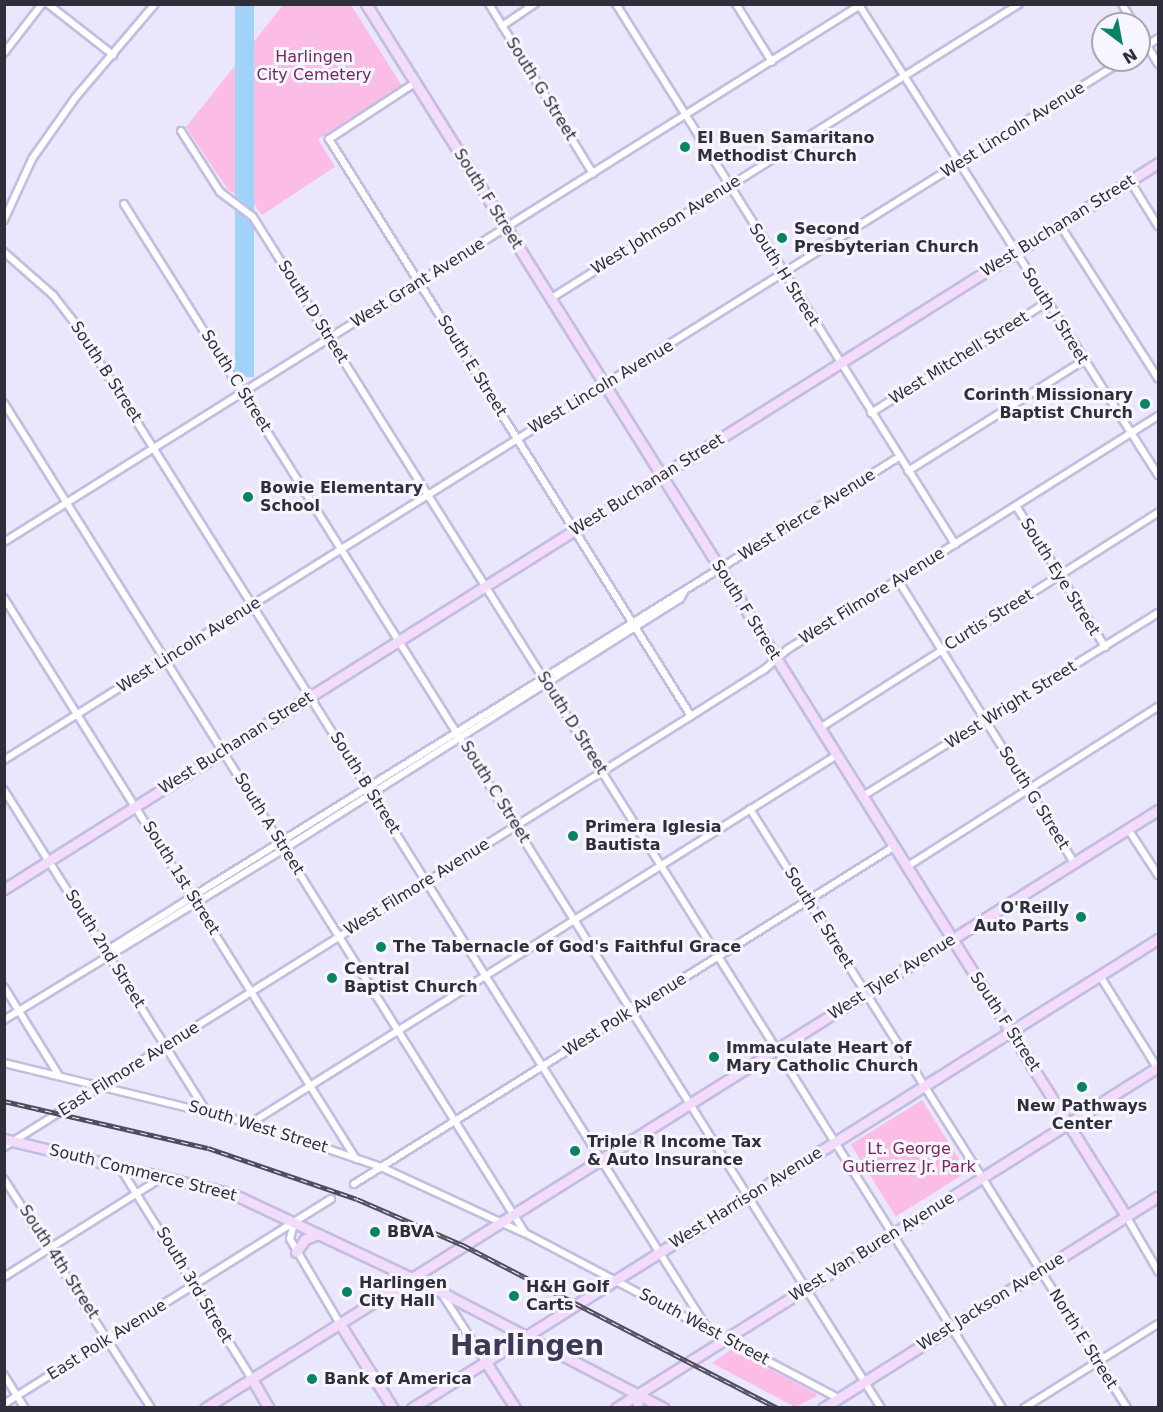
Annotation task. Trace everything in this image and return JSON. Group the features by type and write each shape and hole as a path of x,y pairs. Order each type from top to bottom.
{"street":[{"path":"4,53 42,4"},
{"path":"48,4 113,55"},
{"path":"4,220 32,159 155,4"},
{"name":"South F Street","path":"366,4 1126,1216"},
{"name":"South G Street","path":"489,4 593,174"},
{"path":"502,26 535,4"},
{"name":"South H Street","path":"616,4 684,116 955,544"},
{"path":"736,4 772,62"},
{"name":"West Johnson Avenue","path":"550,299 1019,4"},
{"name":"West Grant Avenue","path":"4,542 860,5"},
{"name":"South J Street","path":"860,5 1046,303 1158,475"},
{"name":"West Lincoln Avenue","path":"4,760 517,438 606,386 1105,72"},
{"name":"South E Street","path":"415,83 328,140 691,716"},
{"name":"South D Street","path":"181,131 220,192 254,217 718,957 837,1141 1002,1407"},
{"name":"West Buchanan Street","path":"4,889 1158,163"},
{"path":"1130,181 1158,226"},
{"name":"South C Street","path":"124,204 882,1407"},
{"path":"1060,225 1158,378"},
{"name":"South B Street","path":"4,252 41,283 74,321 708,1328"},
{"name":"West Mitchell Street","path":"871,413 1046,303"},
{"path":"908,471 1083,361"},
{"name":"South A Street","path":"4,403 514,1215"},
{"name":"West Filmore Avenue","path":"253,991 691,716 777,660 788,649 1158,416"},
{"name":"West Pierce Avenue","path":"194,900 280,842 369,790 899,457"},
{"name":"South Eye Street","path":"1016,506 1105,647"},
{"name":"Curtis Street","path":"820,728 1158,513"},
{"name":"South G Street","path":"898,580 1074,863"},
{"name":"South 1st Street","path":"4,598 253,991 356,1159"},
{"name":"West Wright Street","path":"864,796 1158,614"},
{"path":"908,866 1158,707"},
{"path":"252,1123 837,755"},
{"name":"South 2nd Street","path":"4,790 204,1108"},
{"name":"West Pierce Avenue","path":"194,900 284,849 369,790"},
{"name":"South E Street","path":"750,809 1040,1270"},
{"name":"West Tyler Avenue","path":"205,1407 1158,810"},
{"path":"1128,829 1158,875"},
{"name":"West Polk Avenue","path":"354,1184 895,846"},
{"path":"4,1020 109,954 114,946 194,900"},
{"name":"West Harrison Avenue","path":"412,1407 1158,939"},
{"path":"1100,976 1158,1068"},
{"path":"4,987 58,1074"},
{"name":"East Filmore Avenue","path":"4,1147 9,1140 105,1085 253,991"},
{"name":"South West Street","path":"4,1063 204,1108 381,1167 503,1221 838,1398"},
{"name":"West Van Buren Avenue","path":"616,1407 1158,1068"},
{"name":"South Commerce Street","path":"9,1140 118,1163 234,1194 441,1292 664,1407"},
{"name":"South 3rd Street","path":"118,1163 269,1407"},
{"path":"4,1277 166,1175"},
{"name":"South 4th Street","path":"4,1179 109,1339 150,1407"},
{"name":"West Jackson Avenue","path":"823,1407 1158,1196"},
{"name":"East Polk Avenue","path":"4,1404 332,1198"},
{"path":"514,1215 525,1233"},
{"path":"1126,1216 1158,1271"},
{"path":"294,1223 290,1239 296,1252 393,1407"},
{"path":"296,1252 304,1239 320,1234"},
{"name":"North E Street","path":"1040,1270 1127,1407"},
{"path":"441,1292 515,1407"},
{"path":"1024,1407 1158,1324"},
{"path":"4,1375 25,1407"},
{"path":"637,1394 638,1407"}],"green space":[{"name":"Harlingen City Cemetery","path":"283,5 351,5 402,86 318,139 335,167 262,215 253,203 228,190 186,127"},
{"name":"Lt. George Gutierrez Jr. Park","path":"922,1100 967,1172 896,1217 851,1145"},
{"path":"732,1349 817,1396 795,1407 712,1363"}],"water":[{"path":"235,5 254,5 254,377 235,377"}],"railway":[{"path":"4,1101 208,1148 357,1199 463,1245 778,1408"}],"place":[{"name":"El Buen Samaritano Methodist Church","path":"685,147"},
{"name":"Second Presbyterian Church","path":"782,238"},
{"name":"Corinth Missionary Baptist Church","path":"1145,404"},
{"name":"Bowie Elementary School","path":"248,497"},
{"name":"Primera Iglesia Bautista","path":"573,836"},
{"name":"O'Reilly Auto Parts","path":"1081,917"},
{"name":"The Tabernacle of God's Faithful Grace","path":"381,947"},
{"name":"Central Baptist Church","path":"332,978"},
{"name":"Immaculate Heart of Mary Catholic Church","path":"714,1057"},
{"name":"New Pathways Center","path":"1082,1087"},
{"name":"Triple R Income Tax & Auto Insurance","path":"575,1151"},
{"name":"BBVA","path":"375,1232"},
{"name":"Harlingen City Hall","path":"347,1292"},
{"name":"H&H Golf Carts","path":"514,1296"},
{"name":"Bank of America","path":"312,1379"}],"district":[{"name":"Harlingen","path":"527,1346"}]}
